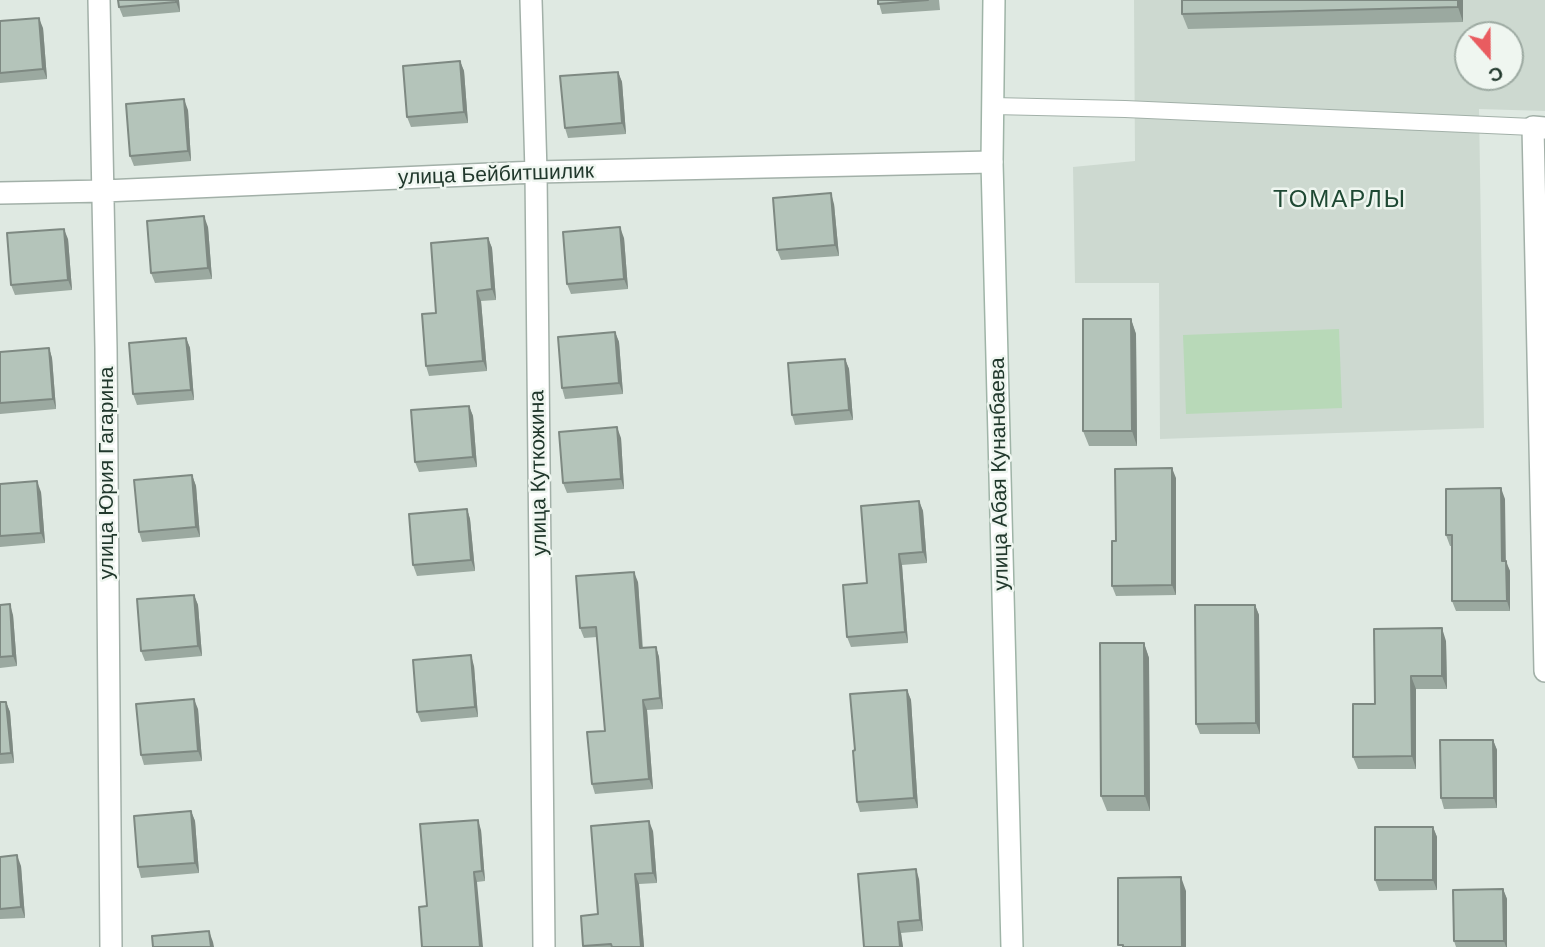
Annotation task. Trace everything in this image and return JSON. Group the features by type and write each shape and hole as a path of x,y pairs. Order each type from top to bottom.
{"street":[{"name":"улица Юрия Гагарина","path":"99,0 104,191 111,947"},
{"name":"улица Куткожина","path":"531,0 536,172 544,947"},
{"name":"улица Абая Кунанбаева","path":"994,0 992,162 1012,947"},
{"path":"1539,127 1545,671"},
{"name":"улица Бейбитшилик","path":"0,193 536,172 992,162"}],"lane":[{"path":"993,106 1539,127"}],"shaded area":[{"path":"1134,0 1545,0 1545,111 1479,109 1484,428 1160,439 1159,283 1075,283 1073,167 1135,161"}],"green space":[{"path":"1339,329 1342,408 1186,414 1183,335"}],"building":[{"path":"118,0 176,0 176,2 119,7"},
{"path":"878,0 928,0 878,4"},
{"path":"1182,0 1458,0 1458,7 1182,14"},
{"path":"39,18 43,69 0,73 0,21"},
{"path":"460,61 464,112 407,117 403,66"},
{"path":"618,72 622,123 565,128 560,76"},
{"path":"184,99 188,151 130,156 126,104"},
{"path":"831,193 835,245 777,250 773,198"},
{"path":"204,216 208,268 151,273 147,221"},
{"path":"620,227 624,279 567,284 563,232"},
{"path":"64,229 68,280 11,285 7,233"},
{"path":"488,238 492,289 477,291 483,361 426,366 422,314 436,313 431,243"},
{"path":"1083,319 1131,319 1132,431 1083,431"},
{"path":"615,332 619,383 562,388 558,337"},
{"path":"186,338 191,390 133,394 129,343"},
{"path":"49,348 53,399 0,403 0,352"},
{"path":"845,359 849,410 792,415 788,363"},
{"path":"469,406 473,457 415,462 411,410"},
{"path":"617,427 621,479 563,483 559,432"},
{"path":"1172,468 1172,585 1112,586 1112,541 1116,541 1115,469"},
{"path":"192,475 196,527 139,532 134,480"},
{"path":"37,481 41,533 0,536 0,484"},
{"path":"1501,488 1502,561 1506,561 1507,601 1452,601 1452,535 1446,535 1446,489"},
{"path":"919,501 923,552 899,554 905,632 847,637 843,585 867,583 861,506"},
{"path":"467,509 471,560 413,565 409,514"},
{"path":"634,572 640,648 656,647 660,698 643,700 649,779 592,784 587,732 605,731 596,627 580,628 576,576"},
{"path":"194,595 198,646 141,651 137,599"},
{"path":"10,604 13,656 0,657 0,605"},
{"path":"1195,605 1255,605 1256,723 1196,724"},
{"path":"1442,628 1442,676 1411,676 1412,756 1353,757 1353,704 1375,704 1374,629"},
{"path":"1100,643 1144,643 1145,796 1101,796"},
{"path":"471,655 475,707 417,712 413,660"},
{"path":"907,690 914,798 857,802 850,694"},
{"path":"194,699 198,751 141,755 136,704"},
{"path":"0,702 6,702 11,753 0,754"},
{"path":"1440,740 1493,740 1494,798 1441,798"},
{"path":"191,811 195,863 138,867 134,816"},
{"path":"478,820 482,871 474,872 480,947 422,947 419,907 427,906 420,824"},
{"path":"649,821 653,873 635,874 641,947 612,947 611,944 583,946 581,916 598,914 591,826"},
{"path":"1375,827 1433,827 1433,880 1375,880"},
{"path":"17,855 21,907 0,909 0,857"},
{"path":"916,869 920,920 898,922 900,947 864,947 858,874"},
{"path":"1181,877 1182,947 1118,945 1118,878"},
{"path":"1503,889 1504,941 1454,941 1453,890"},
{"path":"209,931 211,947 153,947 152,936"}],"district":[{"name":"ТОМАРЛЫ","path":"1340,200"}]}
